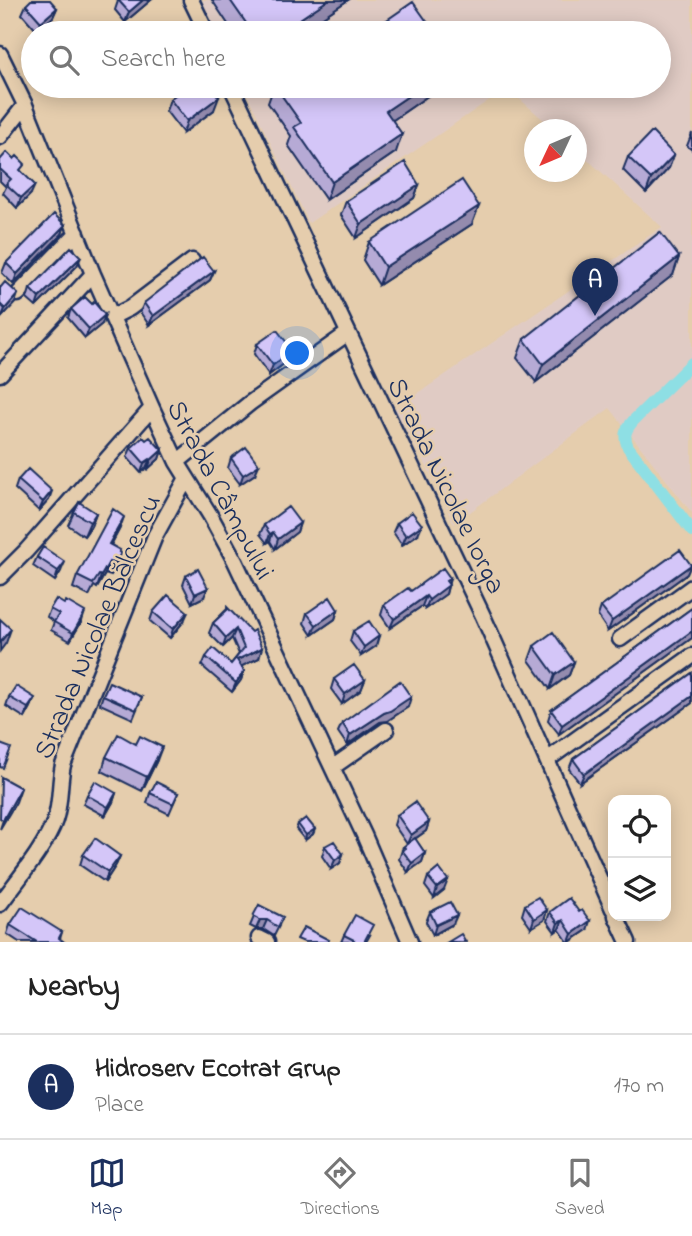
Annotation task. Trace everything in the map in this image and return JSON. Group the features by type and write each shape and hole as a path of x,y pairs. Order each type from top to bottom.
{"street":[{"path":"191,0 201,21"},
{"name":"Strada Câmpului","path":"0,54 21,97"},
{"name":"Strada Câmpului","path":"22,98 93,274 152,408 177,462 210,515 234,561 365,835 410,942"},
{"name":"Strada Nicolae Iorga","path":"237,98 483,616 608,898"},
{"path":"0,137 25,105"},
{"path":"18,294 77,233"},
{"path":"112,317 130,308 192,261"},
{"path":"0,373 93,274"},
{"path":"177,462 250,403 348,333"},
{"path":"0,578 152,408"},
{"name":"Strada Nicolae Bălcescu","path":"0,904 43,843 55,820 64,765 155,536 187,478"},
{"path":"620,639 692,587"},
{"path":"547,760 692,656"},
{"path":"333,767 386,730"},
{"path":"618,921 628,942"}],"shaded area":[{"path":"202,0 692,0 692,513 610,408 454,524 395,409 662,227 587,159 587,119 543,119 518,98 671,98 671,21 212,21"},
{"path":"249,98 492,98 309,223"}],"building":[{"path":"31,0 50,0 57,8 40,21 26,5"},
{"path":"120,0 143,0 129,12"},
{"path":"230,0 328,0 297,21 245,21"},
{"path":"413,2 427,21 385,21"},
{"path":"171,98 218,98 187,121"},
{"path":"283,98 405,98 386,111 402,134 332,182 294,127 301,123"},
{"path":"652,132 674,155 651,179 628,157"},
{"path":"7,152 14,159 17,156 25,164 20,170 35,185 21,198 6,184 11,179 0,169 0,160"},
{"path":"405,162 419,185 361,224 346,201"},
{"path":"462,180 479,206 385,267 369,242"},
{"path":"54,214 65,225 17,274 6,263"},
{"path":"660,232 679,257 543,364 524,339"},
{"path":"71,247 81,257 39,298 30,289"},
{"path":"203,257 214,271 153,316 144,303"},
{"path":"5,282 18,294 5,309 0,304 0,288"},
{"path":"85,297 92,304 94,302 105,315 89,329 71,309"},
{"path":"277,330 287,343 283,347 288,354 273,365 257,344"},
{"path":"143,437 146,440 150,437 162,450 144,463 131,448"},
{"path":"246,447 259,465 243,475 231,458"},
{"path":"28,469 52,491 43,502 18,480"},
{"path":"79,502 96,513 90,522 74,512"},
{"path":"288,507 300,523 278,539 273,532 270,534 264,525"},
{"path":"113,509 124,517 109,544 121,553 115,563 109,562 93,584 77,576"},
{"path":"412,512 422,525 406,536 397,523"},
{"path":"43,547 65,562 58,571 37,557"},
{"path":"680,550 691,565 612,621 601,607"},
{"path":"443,568 450,578 446,581 449,585 429,600 426,596 394,619 384,605 408,588 411,591"},
{"path":"198,569 208,588 195,594 186,576"},
{"path":"168,595 188,612 173,629 153,612"},
{"path":"330,597 338,610 316,625 307,613"},
{"path":"56,599 64,604 66,601 85,612 73,633 54,622 59,614 50,609"},
{"path":"227,607 251,632 254,630 262,648 237,660 244,671 236,683 206,657 213,648 231,664 244,648 236,629 226,638 213,623"},
{"path":"692,608 692,631 562,725 551,710"},
{"path":"0,619 11,629 0,642"},
{"path":"369,621 379,636 364,647 353,631"},
{"path":"553,632 574,662 555,675 534,646"},
{"path":"354,665 365,680 345,694 334,679"},
{"path":"692,673 692,696 584,774 573,759"},
{"path":"400,681 411,697 350,735 342,723"},
{"path":"109,682 142,697 136,710 103,695"},
{"path":"16,686 35,698 28,708 9,697"},
{"path":"118,734 136,744 140,736 162,747 147,777 106,757"},
{"path":"0,744 11,748 3,768 0,767"},
{"path":"1,777 21,788 3,820 0,818"},
{"path":"95,781 116,793 108,807 87,795"},
{"path":"156,782 178,793 173,804 150,793"},
{"path":"415,802 429,822 411,835 397,815"},
{"path":"306,818 315,829 306,835 298,824"},
{"path":"95,838 120,856 108,872 83,855"},
{"path":"415,838 425,853 412,863 402,850"},
{"path":"334,841 343,854 335,860 325,846"},
{"path":"439,868 448,880 437,888 428,877"},
{"path":"538,897 547,910 534,919 525,905"},
{"path":"569,898 590,921 572,934 563,920 558,923 550,912"},
{"path":"450,902 457,915 436,925 430,912"},
{"path":"259,905 283,917 278,927 253,916"},
{"path":"22,907 62,932 59,938 64,942 37,942 10,925"},
{"path":"355,915 373,925 364,942 353,942 354,940 344,935"},
{"path":"304,927 329,940 328,942 304,942 297,939"},
{"path":"461,934 466,942 448,942"}],"waterway":[{"path":"692,363 634,420 625,436 628,447 692,531"}],"place":[{"name":"Hidroserv Ecotrat Grup","path":"595,316"}]}
